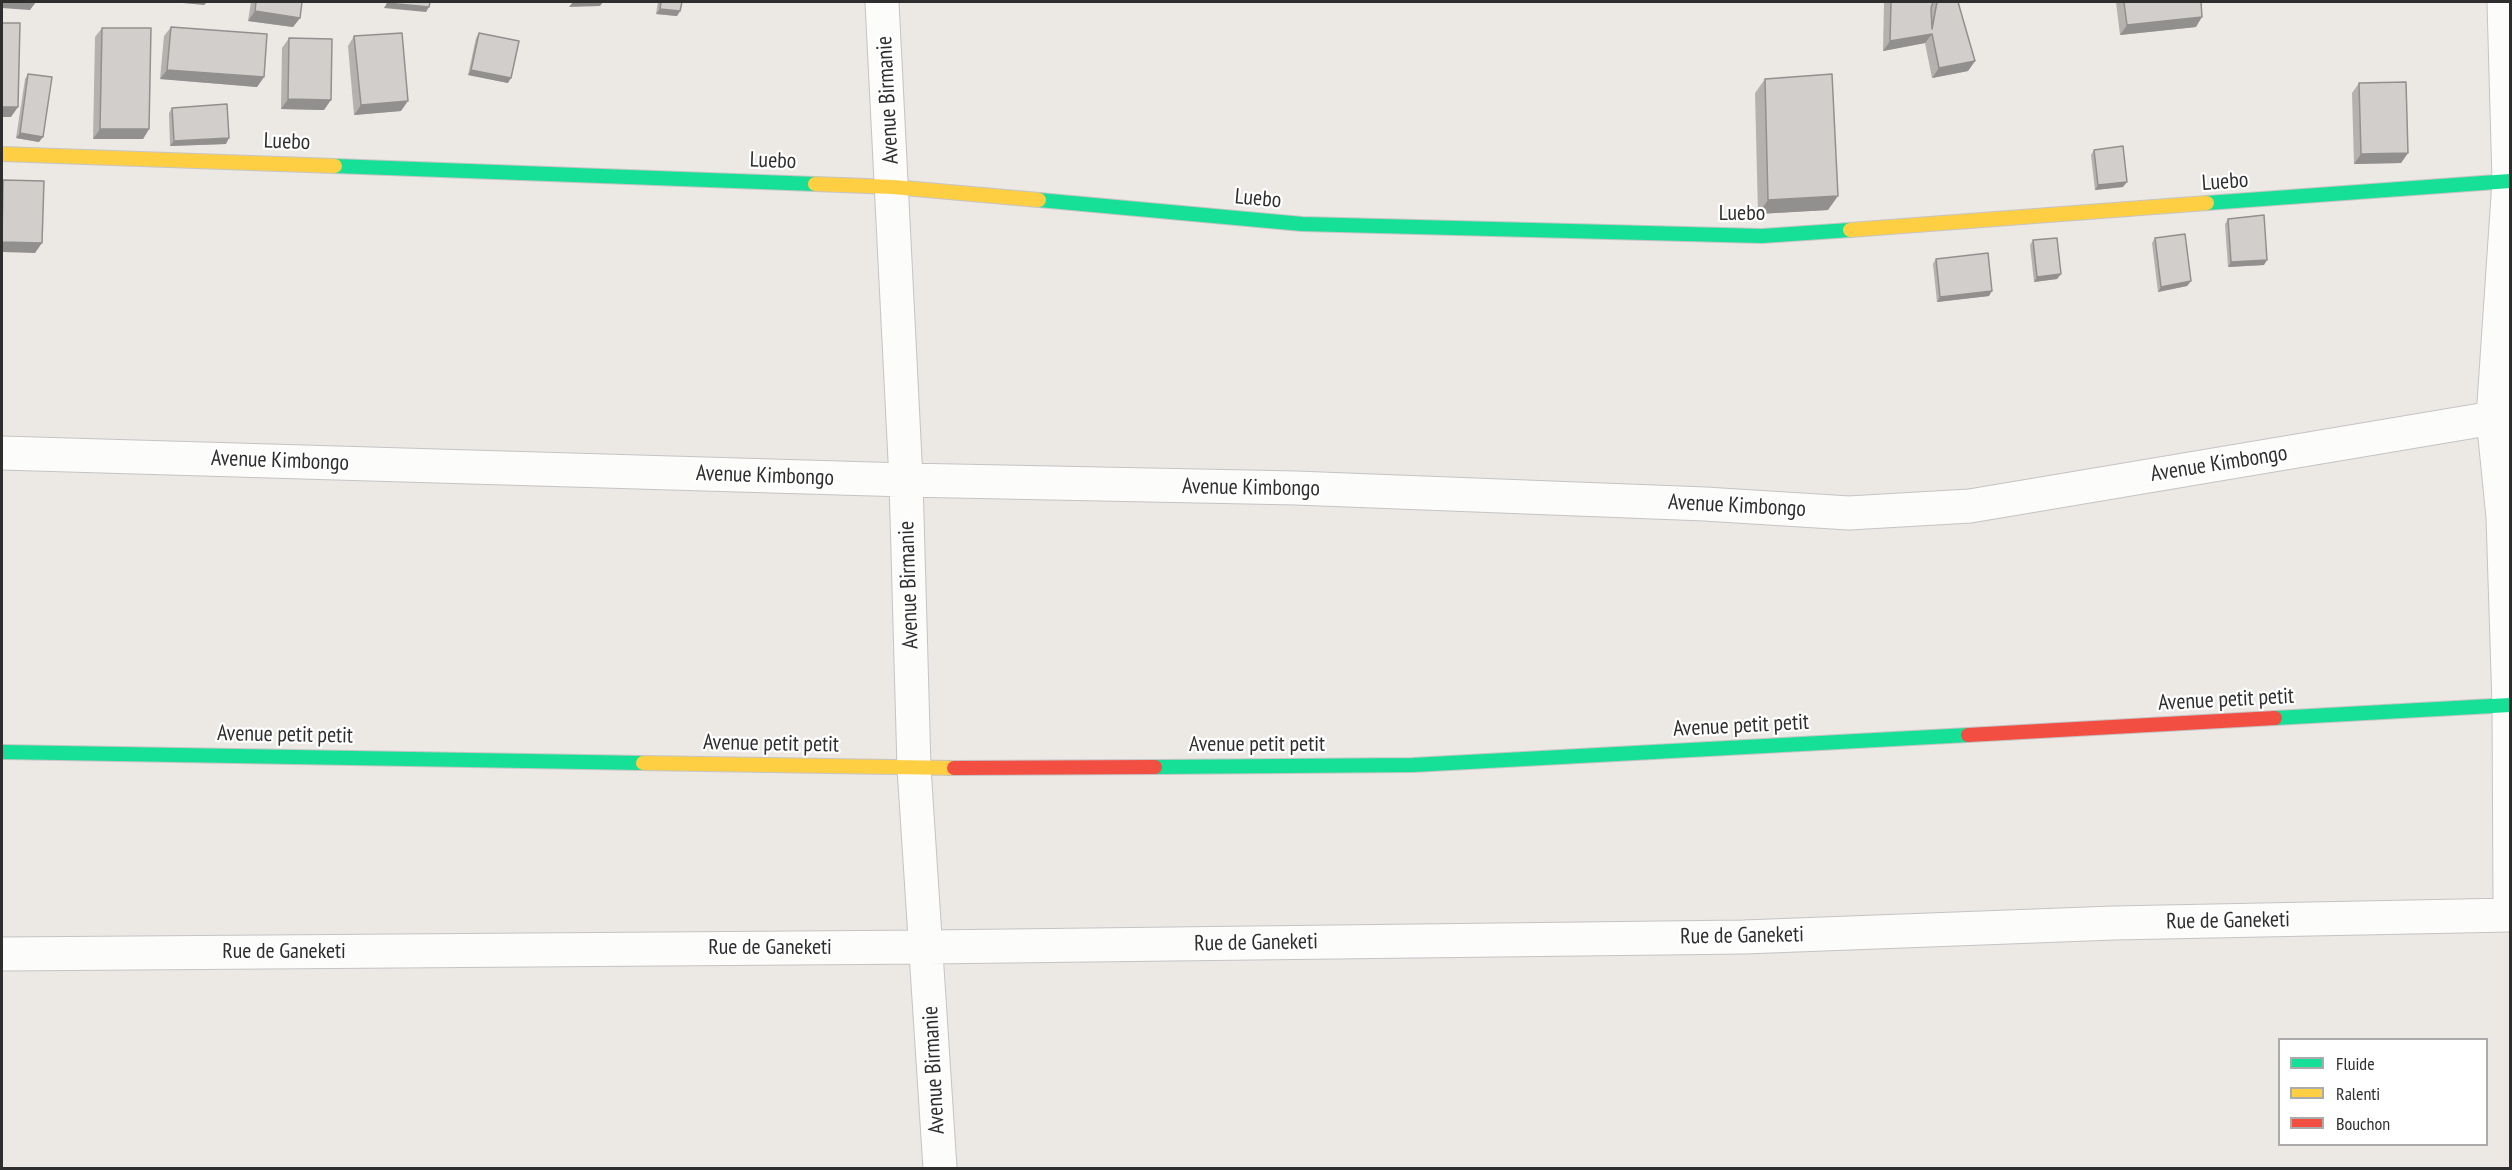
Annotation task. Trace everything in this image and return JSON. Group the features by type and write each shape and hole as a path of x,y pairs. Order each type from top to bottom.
{"street":[{"name":"Avenue Birmanie","path":"882,2 906,480 914,768 940,1168"},
{"path":"2504,2 2510,181 2493,418 2507,517 2511,904"},
{"name":"Luebo","path":"2,154 893,187 1302,224 1762,236 2510,181"},
{"name":"Avenue Kimbongo","path":"2,453 906,480 1296,488 1705,504 1849,513 1970,506 2493,418"},
{"name":"Avenue petit petit","path":"2,752 914,768 1413,765 2510,705"},
{"name":"Rue de Ganeketi","path":"2,954 927,947 1744,936 2114,923 2511,915"}],"building":[{"path":"256,2 302,2 300,18 255,11"},
{"path":"388,2 430,2 429,7"},
{"path":"661,2 682,2 680,11 660,9"},
{"path":"1891,2 1933,2 1932,29 1937,2 1958,2 1975,61 1939,68 1932,34 1890,41"},
{"path":"2124,2 2201,2 2202,17 2127,25"},
{"path":"2,23 20,23 18,107 2,107"},
{"path":"171,27 267,34 264,77 167,70"},
{"path":"102,28 151,28 149,129 100,129"},
{"path":"402,33 408,101 361,105 354,36"},
{"path":"479,33 519,41 511,78 471,70"},
{"path":"289,38 332,39 331,100 288,99"},
{"path":"28,74 52,77 43,137 20,133"},
{"path":"1832,74 1838,196 1768,200 1765,79"},
{"path":"2406,82 2408,153 2361,154 2359,83"},
{"path":"227,104 229,138 174,141 172,108"},
{"path":"2123,146 2127,182 2098,185 2094,150"},
{"path":"3,180 44,181 42,243 2,242"},
{"path":"2264,215 2267,260 2231,262 2228,219"},
{"path":"2185,234 2191,281 2161,287 2155,238"},
{"path":"2057,238 2061,274 2037,277 2033,240"},
{"path":"1988,253 1992,291 1940,297 1936,259"}],"traffic: fast":[{"path":"335,166 815,184"},
{"path":"2207,203 2510,181"},
{"path":"1039,200 1302,224 1762,236 1850,230"},
{"path":"2275,718 2510,705"},
{"path":"1155,767 1413,765 1968,735"},
{"path":"2,752 643,763"}],"traffic: slow":[{"path":"2,154 335,166"},
{"path":"815,184 893,187 1039,200"},
{"path":"1850,230 2207,203"},
{"path":"643,763 954,768"}],"traffic: jam":[{"path":"1968,735 2275,718"},
{"path":"954,768 1155,767"}]}
